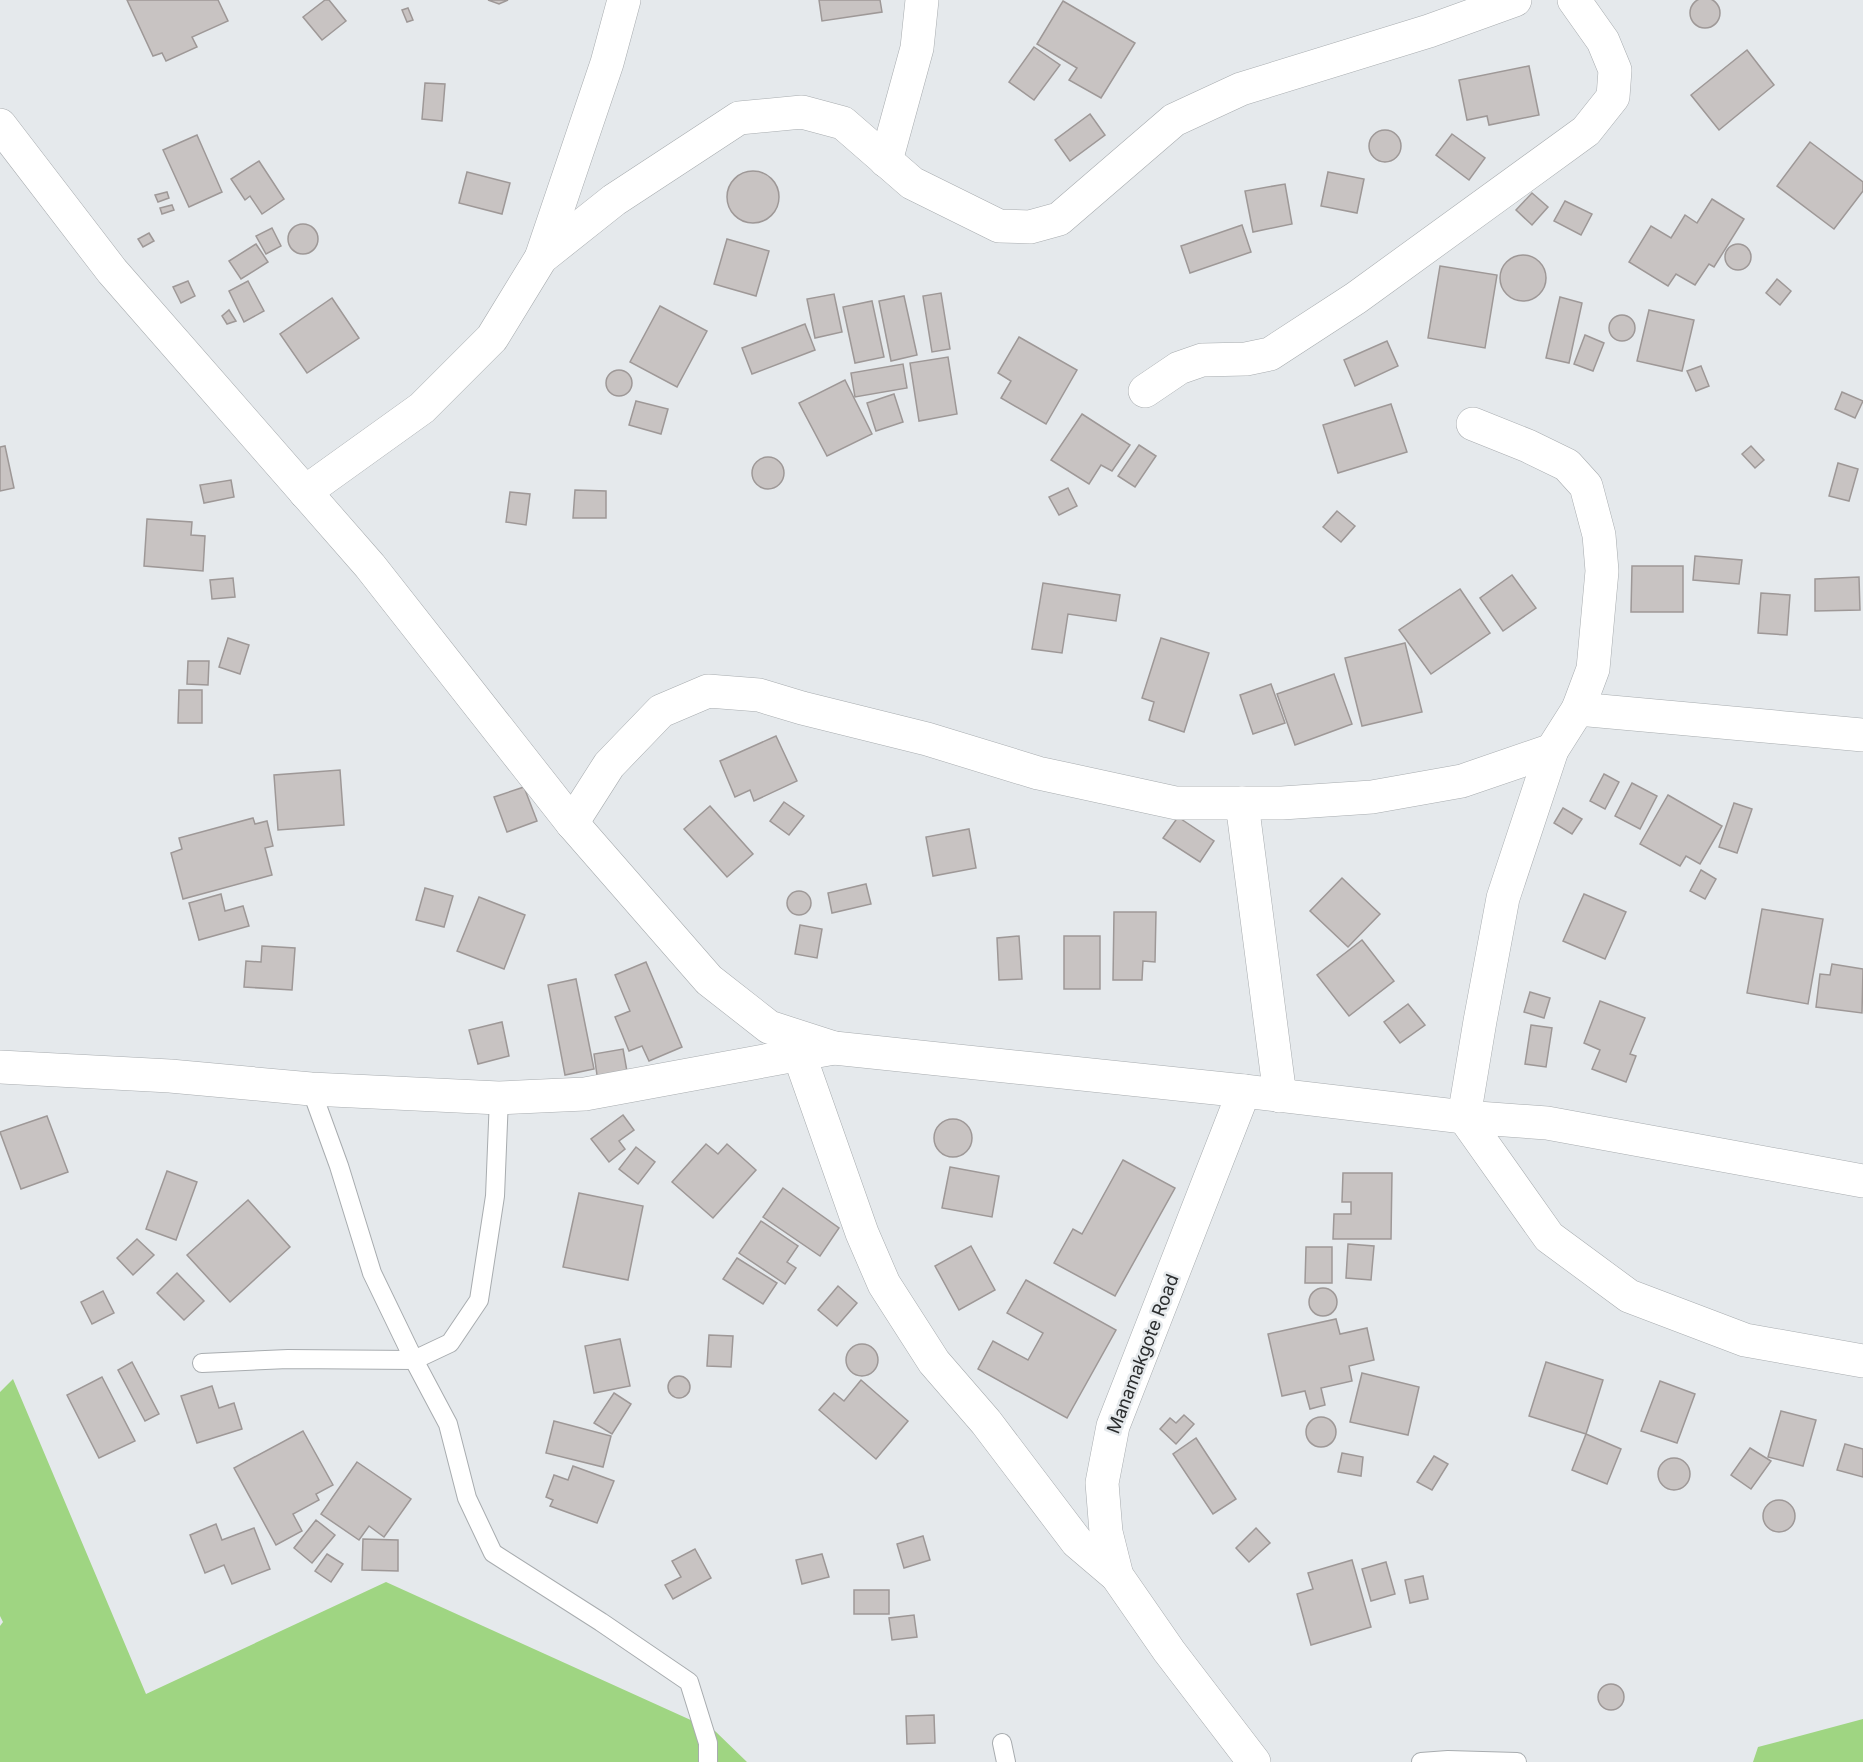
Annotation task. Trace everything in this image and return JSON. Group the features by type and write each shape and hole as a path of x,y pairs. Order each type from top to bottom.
{"street":[{"path":"305,492 422,408 492,338 541,258 607,63 624,0"},
{"path":"886,161 916,48 922,0"},
{"path":"541,258 614,200 739,118 802,112 843,123 912,183 999,226 1030,227 1059,219 1174,120 1241,89 1429,31 1515,0"},
{"path":"1145,391 1179,368 1202,360 1246,359 1270,354 1356,298 1586,130 1613,97 1615,70 1603,41 1574,0"},
{"path":"0,125 112,271 370,566 572,823 709,980 769,1028 834,1048 1244,1091 1464,1117 1547,1122 1863,1181"},
{"path":"1473,424 1528,446 1567,465 1586,486 1599,535 1602,571 1593,669 1578,709 1552,750 1503,898 1464,1117 1549,1237 1629,1296 1745,1340 1863,1361"},
{"path":"572,823 609,765 661,711 708,691 759,695 927,739 1038,773 1176,804 1282,803 1372,797 1462,781 1552,750"},
{"path":"1578,709 1863,735"},
{"path":"1242,803 1280,1096"},
{"path":"0,1067 170,1076 311,1089 499,1098 585,1094 834,1048"},
{"path":"799,1054 862,1233 884,1284 934,1362 986,1422 1077,1542 1117,1576"},
{"name":"Manamakgote Road","path":"1244,1091 1113,1426 1102,1483 1106,1532 1117,1576 1170,1651 1254,1762"}],"lane":[{"path":"311,1089 339,1166 372,1273 448,1424 467,1498 493,1553 689,1682 708,1743 708,1762"},
{"path":"202,1363 288,1359 414,1360 450,1342 479,1300 495,1196 499,1098"},
{"path":"1002,1743 1005,1762"},
{"path":"1421,1762 1448,1760 1517,1762"}],"green space":[{"path":"13,1379 146,1694 386,1582 715,1731 747,1762 0,1762 0,1626 3,1622 0,1616 0,1392"},
{"path":"1863,1719 1863,1762 1753,1762 1758,1747"}],"building":[{"path":"1705,-2 1711,-1 1719,7 1719,19 1711,27 1705,28 1699,27 1691,19 1690,13 1691,7 1699,-1"},
{"path":"127,0 218,0 228,21 192,37 197,47 166,61 162,53 153,56"},
{"path":"325,0 329,0 346,21 322,40 303,17"},
{"path":"488,0 508,0 499,4"},
{"path":"819,0 880,0 882,12 822,21"},
{"path":"1063,1 1135,43 1101,98 1069,80 1077,68 1037,44"},
{"path":"408,8 413,20 407,22 402,10"},
{"path":"1034,47 1060,65 1034,100 1009,82"},
{"path":"1747,50 1774,85 1719,130 1691,95"},
{"path":"1529,66 1539,115 1489,125 1487,116 1467,120 1459,80"},
{"path":"425,83 445,84 442,121 422,119"},
{"path":"1090,114 1105,135 1070,161 1055,140"},
{"path":"1385,130 1396,135 1401,146 1396,157 1385,162 1374,157 1369,146 1374,135"},
{"path":"1452,134 1485,158 1469,180 1436,155"},
{"path":"197,135 222,192 189,207 163,150"},
{"path":"1810,142 1863,182 1863,191 1834,229 1777,186"},
{"path":"259,161 284,199 262,214 250,196 245,200 231,179"},
{"path":"753,171 763,173 771,179 777,187 779,197 777,207 771,215 763,221 753,223 743,221 735,215 729,207 727,197 729,187 735,179 743,173"},
{"path":"467,172 510,183 502,214 459,203"},
{"path":"1328,172 1364,179 1357,213 1321,206"},
{"path":"1285,184 1292,224 1253,232 1245,191"},
{"path":"167,192 169,198 158,202 155,195"},
{"path":"1532,193 1548,207 1532,225 1516,210"},
{"path":"1712,199 1744,219 1714,267 1709,264 1695,285 1676,274 1668,286 1629,262 1651,226 1671,238 1685,215 1697,223"},
{"path":"1565,201 1592,214 1581,235 1554,221"},
{"path":"172,205 174,210 162,214 160,208"},
{"path":"303,224 313,229 318,239 313,249 303,254 293,249 288,239 293,229"},
{"path":"1242,225 1251,252 1190,273 1181,246"},
{"path":"272,228 281,246 266,254 256,236"},
{"path":"149,233 154,241 143,247 138,239"},
{"path":"727,239 769,251 756,296 714,284"},
{"path":"256,244 268,262 241,279 229,261"},
{"path":"1738,244 1747,248 1751,257 1747,266 1738,270 1729,266 1725,257 1729,248"},
{"path":"1523,255 1539,262 1546,278 1539,294 1523,301 1507,294 1500,278 1507,262"},
{"path":"1440,266 1497,275 1485,348 1428,338"},
{"path":"1777,279 1791,291 1780,305 1766,293"},
{"path":"188,281 195,296 181,303 173,287"},
{"path":"248,281 264,311 244,322 229,291"},
{"path":"941,293 950,349 932,352 923,296"},
{"path":"834,294 842,332 815,338 807,299"},
{"path":"904,296 917,355 891,361 879,301"},
{"path":"1560,297 1582,303 1569,363 1546,358"},
{"path":"332,298 359,338 307,373 280,334"},
{"path":"872,301 884,357 855,363 843,307"},
{"path":"660,306 707,331 677,387 630,362"},
{"path":"229,310 236,321 227,324 222,316"},
{"path":"1649,310 1694,320 1682,371 1637,361"},
{"path":"1622,315 1631,319 1635,328 1631,337 1622,341 1613,337 1609,328 1613,319"},
{"path":"805,324 815,350 752,374 742,348"},
{"path":"1585,335 1604,343 1593,371 1574,364"},
{"path":"1019,337 1077,370 1046,424 1001,398 1011,381 998,373"},
{"path":"1387,341 1398,366 1355,386 1344,360"},
{"path":"948,357 957,414 919,421 910,363"},
{"path":"903,364 907,388 855,397 851,373"},
{"path":"1701,366 1709,386 1696,391 1687,371"},
{"path":"619,370 628,374 632,383 628,392 619,396 610,392 606,383 610,374"},
{"path":"845,380 872,434 827,456 799,403"},
{"path":"1842,392 1863,401 1855,418 1835,409"},
{"path":"894,394 903,422 876,431 867,403"},
{"path":"636,401 668,409 661,434 629,425"},
{"path":"1391,404 1407,452 1338,473 1323,425"},
{"path":"1082,414 1130,445 1112,471 1101,465 1089,484 1051,460"},
{"path":"1139,445 1156,456 1135,487 1118,476"},
{"path":"5,446 14,488 0,491 0,447"},
{"path":"1751,446 1764,460 1755,468 1742,454"},
{"path":"768,457 780,461 784,473 780,485 768,489 756,485 752,473 756,461"},
{"path":"1838,463 1858,469 1849,501 1829,496"},
{"path":"231,480 234,497 204,503 200,485"},
{"path":"1068,488 1077,506 1059,515 1049,497"},
{"path":"575,490 606,491 606,518 573,518"},
{"path":"510,492 530,494 526,525 506,522"},
{"path":"1337,511 1355,526 1341,542 1323,527"},
{"path":"147,519 192,522 191,535 205,536 203,571 144,566"},
{"path":"1695,556 1742,560 1739,584 1693,580"},
{"path":"1632,566 1683,566 1683,612 1631,612"},
{"path":"1512,575 1536,608 1503,631 1480,598"},
{"path":"1859,577 1860,610 1815,611 1815,579"},
{"path":"233,578 235,597 212,599 210,580"},
{"path":"1043,583 1120,595 1116,621 1068,614 1062,653 1032,649"},
{"path":"1460,589 1490,633 1431,674 1399,630"},
{"path":"1761,593 1790,595 1787,635 1758,633"},
{"path":"228,638 249,645 240,674 219,667"},
{"path":"1161,638 1209,653 1184,732 1149,720 1154,702 1142,698"},
{"path":"1405,643 1422,712 1362,726 1345,658"},
{"path":"188,661 209,661 208,685 187,684"},
{"path":"1334,674 1352,724 1295,745 1277,694"},
{"path":"1271,684 1285,723 1253,734 1240,695"},
{"path":"179,690 202,690 202,723 178,723"},
{"path":"776,736 797,781 754,801 750,790 735,797 720,761"},
{"path":"340,770 344,825 278,830 274,775"},
{"path":"1604,774 1619,782 1605,809 1590,801"},
{"path":"1632,783 1657,796 1640,829 1615,816"},
{"path":"524,787 537,821 507,832 494,797"},
{"path":"1668,795 1722,826 1700,864 1686,856 1680,866 1640,844"},
{"path":"784,802 804,816 789,835 770,821"},
{"path":"1734,803 1752,809 1737,853 1719,847"},
{"path":"710,806 753,854 727,877 684,829"},
{"path":"1563,808 1582,819 1572,834 1554,823"},
{"path":"1178,817 1214,841 1200,862 1163,838"},
{"path":"253,818 255,824 267,821 273,846 265,848 272,875 183,899 171,853 182,849 179,838"},
{"path":"969,829 976,868 933,876 926,837"},
{"path":"1701,870 1716,879 1705,899 1690,891"},
{"path":"1342,878 1380,914 1348,947 1310,911"},
{"path":"866,884 871,904 832,913 828,893"},
{"path":"425,888 453,896 444,927 416,920"},
{"path":"799,891 808,894 811,903 808,912 799,915 790,912 787,903 790,894"},
{"path":"221,894 225,911 243,906 249,926 199,940 189,903"},
{"path":"1584,894 1626,912 1605,959 1563,941"},
{"path":"479,897 525,915 504,969 457,951"},
{"path":"1762,909 1823,919 1808,1004 1747,993"},
{"path":"1114,912 1156,912 1155,962 1143,961 1142,980 1113,980"},
{"path":"800,925 822,929 817,958 795,954"},
{"path":"1019,936 1022,979 999,980 997,938"},
{"path":"1064,936 1100,936 1100,989 1064,989"},
{"path":"1362,940 1394,981 1349,1016 1317,975"},
{"path":"262,946 295,948 292,990 244,987 246,961 261,962"},
{"path":"646,962 682,1047 649,1061 642,1046 629,1051 615,1017 630,1011 615,975"},
{"path":"1832,964 1863,969 1862,1013 1816,1007 1820,974 1830,975"},
{"path":"576,979 594,1069 565,1075 548,985"},
{"path":"1530,992 1550,998 1544,1018 1524,1012"},
{"path":"1600,1001 1645,1018 1630,1054 1636,1056 1626,1082 1592,1069 1600,1050 1584,1043"},
{"path":"1408,1004 1425,1025 1400,1043 1384,1022"},
{"path":"502,1022 509,1056 478,1064 469,1030"},
{"path":"1531,1025 1552,1028 1546,1067 1525,1064"},
{"path":"623,1049 628,1077 598,1082 594,1054"},
{"path":"623,1115 634,1130 619,1141 625,1149 609,1162 591,1139"},
{"path":"47,1116 68,1172 21,1189 0,1132"},
{"path":"953,1119 966,1125 972,1138 966,1151 953,1157 940,1151 934,1138 940,1125"},
{"path":"706,1144 718,1154 727,1144 756,1170 713,1218 672,1182"},
{"path":"636,1147 655,1162 638,1184 619,1169"},
{"path":"1123,1160 1175,1188 1115,1296 1054,1263 1073,1229 1082,1234"},
{"path":"950,1167 999,1176 992,1217 942,1208"},
{"path":"167,1171 197,1182 176,1240 146,1229"},
{"path":"1343,1173 1392,1173 1391,1239 1333,1239 1334,1214 1351,1214 1351,1202 1342,1202"},
{"path":"783,1188 839,1228 820,1256 763,1217"},
{"path":"579,1193 643,1206 628,1280 563,1267"},
{"path":"248,1200 290,1247 230,1302 187,1255"},
{"path":"761,1221 798,1246 787,1262 796,1268 785,1284 739,1253"},
{"path":"137,1239 154,1255 133,1275 117,1258"},
{"path":"1348,1244 1374,1246 1371,1280 1346,1278"},
{"path":"971,1246 995,1290 959,1310 935,1266"},
{"path":"1306,1247 1332,1247 1332,1283 1305,1283"},
{"path":"737,1258 777,1283 763,1304 723,1279"},
{"path":"177,1273 204,1301 184,1320 157,1293"},
{"path":"1026,1280 1116,1330 1067,1418 978,1369 993,1341 1028,1360 1043,1333 1007,1313"},
{"path":"838,1286 857,1303 837,1326 818,1310"},
{"path":"1323,1288 1333,1292 1337,1302 1333,1312 1323,1316 1313,1312 1309,1302 1313,1292"},
{"path":"103,1291 114,1313 92,1324 81,1302"},
{"path":"1336,1319 1340,1334 1367,1328 1374,1360 1349,1366 1352,1381 1321,1388 1325,1405 1310,1409 1305,1391 1282,1396 1268,1334"},
{"path":"709,1335 733,1336 731,1367 707,1366"},
{"path":"620,1339 630,1386 594,1393 585,1346"},
{"path":"862,1344 873,1349 878,1360 873,1371 862,1376 851,1371 846,1360 851,1349"},
{"path":"132,1362 159,1414 145,1421 118,1370"},
{"path":"1546,1362 1603,1380 1586,1434 1529,1416"},
{"path":"1362,1373 1419,1387 1408,1435 1350,1422"},
{"path":"675,1376 683,1376 690,1383 690,1391 683,1398 675,1398 668,1391 668,1383"},
{"path":"102,1377 135,1441 99,1458 67,1395"},
{"path":"861,1380 908,1421 876,1459 819,1410 834,1393 844,1401"},
{"path":"1660,1381 1695,1394 1677,1443 1641,1431"},
{"path":"212,1386 219,1408 234,1403 242,1429 197,1443 181,1396"},
{"path":"614,1393 631,1404 612,1434 594,1423"},
{"path":"1781,1411 1816,1420 1803,1466 1768,1457"},
{"path":"1184,1415 1194,1424 1176,1444 1160,1429 1170,1418 1176,1423"},
{"path":"1321,1417 1332,1421 1336,1432 1332,1443 1321,1447 1310,1443 1306,1432 1310,1421"},
{"path":"554,1421 611,1436 603,1467 546,1453"},
{"path":"303,1431 333,1485 316,1494 319,1500 293,1514 302,1531 276,1545 234,1468"},
{"path":"1586,1434 1621,1449 1607,1484 1572,1470"},
{"path":"1196,1438 1236,1499 1213,1514 1173,1454"},
{"path":"1845,1444 1863,1449 1863,1477 1837,1470"},
{"path":"1750,1448 1771,1461 1751,1489 1731,1475"},
{"path":"1342,1453 1363,1457 1361,1476 1338,1472"},
{"path":"1434,1456 1448,1464 1432,1490 1417,1482"},
{"path":"1674,1458 1685,1463 1690,1474 1685,1485 1674,1490 1663,1485 1658,1474 1663,1463"},
{"path":"357,1462 411,1499 384,1537 369,1526 359,1540 321,1514"},
{"path":"573,1466 614,1481 597,1523 550,1506 553,1500 546,1497 554,1475 568,1480"},
{"path":"1779,1500 1790,1505 1795,1516 1790,1527 1779,1532 1768,1527 1763,1516 1768,1505"},
{"path":"316,1520 335,1535 312,1563 294,1548"},
{"path":"216,1524 222,1540 254,1528 270,1569 232,1584 224,1565 205,1573 190,1535"},
{"path":"1256,1528 1270,1543 1249,1562 1236,1548"},
{"path":"923,1536 930,1560 904,1568 897,1544"},
{"path":"363,1539 398,1540 398,1571 362,1570"},
{"path":"695,1549 711,1578 673,1599 665,1585 681,1577 672,1561"},
{"path":"327,1554 343,1564 331,1582 315,1571"},
{"path":"822,1554 829,1577 802,1584 796,1560"},
{"path":"1352,1560 1371,1627 1311,1645 1297,1594 1313,1589 1308,1573"},
{"path":"1386,1562 1395,1594 1371,1601 1362,1569"},
{"path":"1423,1576 1428,1599 1410,1603 1405,1580"},
{"path":"854,1590 889,1590 889,1614 854,1614"},
{"path":"914,1615 917,1637 892,1640 889,1618"},
{"path":"1611,1684 1620,1688 1624,1697 1620,1706 1611,1710 1602,1706 1598,1697 1602,1688"},
{"path":"934,1715 935,1743 907,1744 906,1716"}]}
